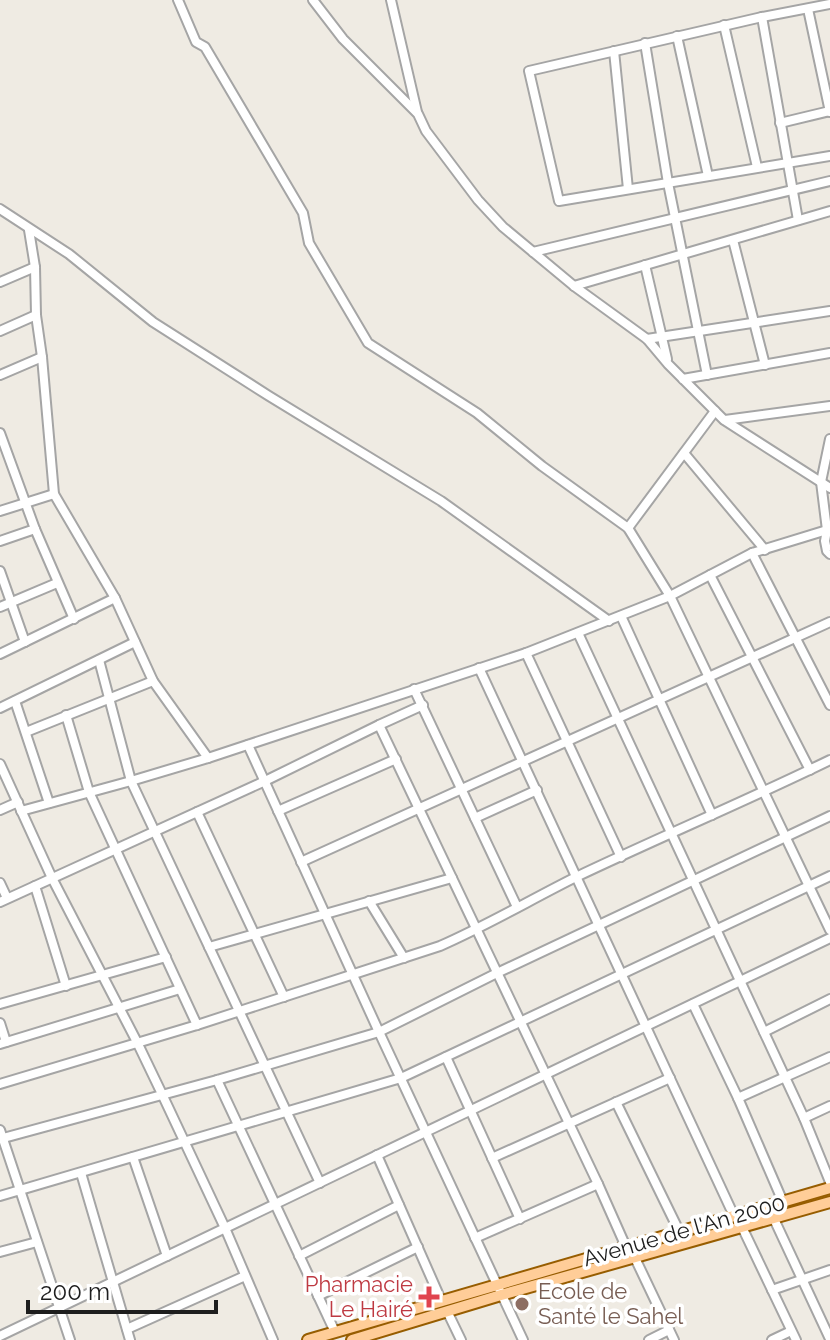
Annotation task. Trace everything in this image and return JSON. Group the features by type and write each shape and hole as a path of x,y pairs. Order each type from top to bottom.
{"main road":[{"name":"Avenue de l'An 2000","path":"308,1340 499,1290 626,1247 783,1202 830,1185"},
{"name":"Avenue de l'An 2000","path":"499,1290 635,1258 830,1202"},
{"name":"Avenue de l'An 2000","path":"352,1340 444,1306"}],"street":[{"path":"178,0 196,42 205,47 303,213 309,243 368,343 477,413 542,466 628,528 670,596 830,930"},
{"path":"313,0 343,39 418,114"},
{"path":"391,0 418,114 426,131 478,200 503,227 574,286 647,339 724,420 830,488"},
{"path":"830,4 724,25 529,71 559,201 830,156"},
{"path":"780,123 830,111 808,9"},
{"path":"762,17 798,220"},
{"path":"724,25 757,167"},
{"path":"677,36 708,176"},
{"path":"645,43 668,183 707,375"},
{"path":"614,51 628,189"},
{"path":"533,252 830,181"},
{"path":"0,209 69,254 153,322 441,501 609,621"},
{"path":"574,286 830,211"},
{"path":"29,230 35,267 36,315 54,494 115,598 153,681 208,758"},
{"path":"733,240 765,365"},
{"path":"645,265 668,364"},
{"path":"0,282 35,267"},
{"path":"647,339 830,311"},
{"path":"0,331 36,315"},
{"path":"683,379 830,353"},
{"path":"0,375 42,357"},
{"path":"724,420 830,406"},
{"path":"628,528 715,411"},
{"path":"0,433 35,529 74,619"},
{"path":"830,439 821,482 827,530 825,541 830,554"},
{"path":"684,453 765,550"},
{"path":"0,511 54,494"},
{"path":"0,541 35,529"},
{"path":"0,810 49,803 131,781 526,653 670,596 752,553 827,530"},
{"path":"752,553 830,705"},
{"path":"0,571 25,642"},
{"path":"710,575 810,770"},
{"path":"0,607 57,583"},
{"path":"0,652 115,598"},
{"path":"621,616 712,815"},
{"path":"301,862 830,622"},
{"path":"578,633 804,1118 830,1185"},
{"path":"0,708 135,642"},
{"path":"526,653 621,857"},
{"path":"99,660 131,781 320,1183"},
{"path":"479,668 734,1216"},
{"path":"26,732 153,681"},
{"path":"414,689 517,907"},
{"path":"15,701 49,803"},
{"path":"0,883 3,900 423,705"},
{"path":"66,715 89,792 197,1025"},
{"path":"379,725 626,1247"},
{"path":"248,745 523,1340"},
{"path":"278,811 396,759"},
{"path":"0,1084 284,997 475,931 577,877 830,760"},
{"path":"1,770 185,1142 273,1340"},
{"path":"475,818 537,790"},
{"path":"197,812 284,997"},
{"path":"70,1340 1,1136 217,1080 379,1032 830,816"},
{"path":"0,1196 401,1078 830,876"},
{"path":"209,947 452,878"},
{"path":"35,886 66,986"},
{"path":"369,901 404,958"},
{"path":"0,1336 830,938"},
{"path":"0,1004 166,957"},
{"path":"0,1023 3,1043 180,989"},
{"path":"764,1032 830,999"},
{"path":"693,1004 783,1202"},
{"path":"446,1057 520,1219"},
{"path":"738,1098 830,1057"},
{"path":"492,1158 670,1078"},
{"path":"217,1080 335,1332"},
{"path":"616,1102 679,1231"},
{"path":"804,1118 830,1106"},
{"path":"377,1155 461,1340"},
{"path":"133,1157 167,1256"},
{"path":"81,1173 130,1340"},
{"path":"475,1238 598,1184"},
{"path":"299,1256 399,1205"},
{"path":"774,1219 830,1339"},
{"path":"742,1227 793,1335 772,1340"},
{"path":"0,1252 37,1242"},
{"path":"318,1296 418,1247"},
{"path":"635,1258 674,1340"},
{"path":"772,1290 830,1270"},
{"path":"127,1329 245,1276"},
{"path":"649,1340 669,1330"}],"place":[{"name":"Pharmacie Le Hairé","path":"429,1297"},
{"name":"Ecole de Santé le Sahel","path":"522,1304"}]}
